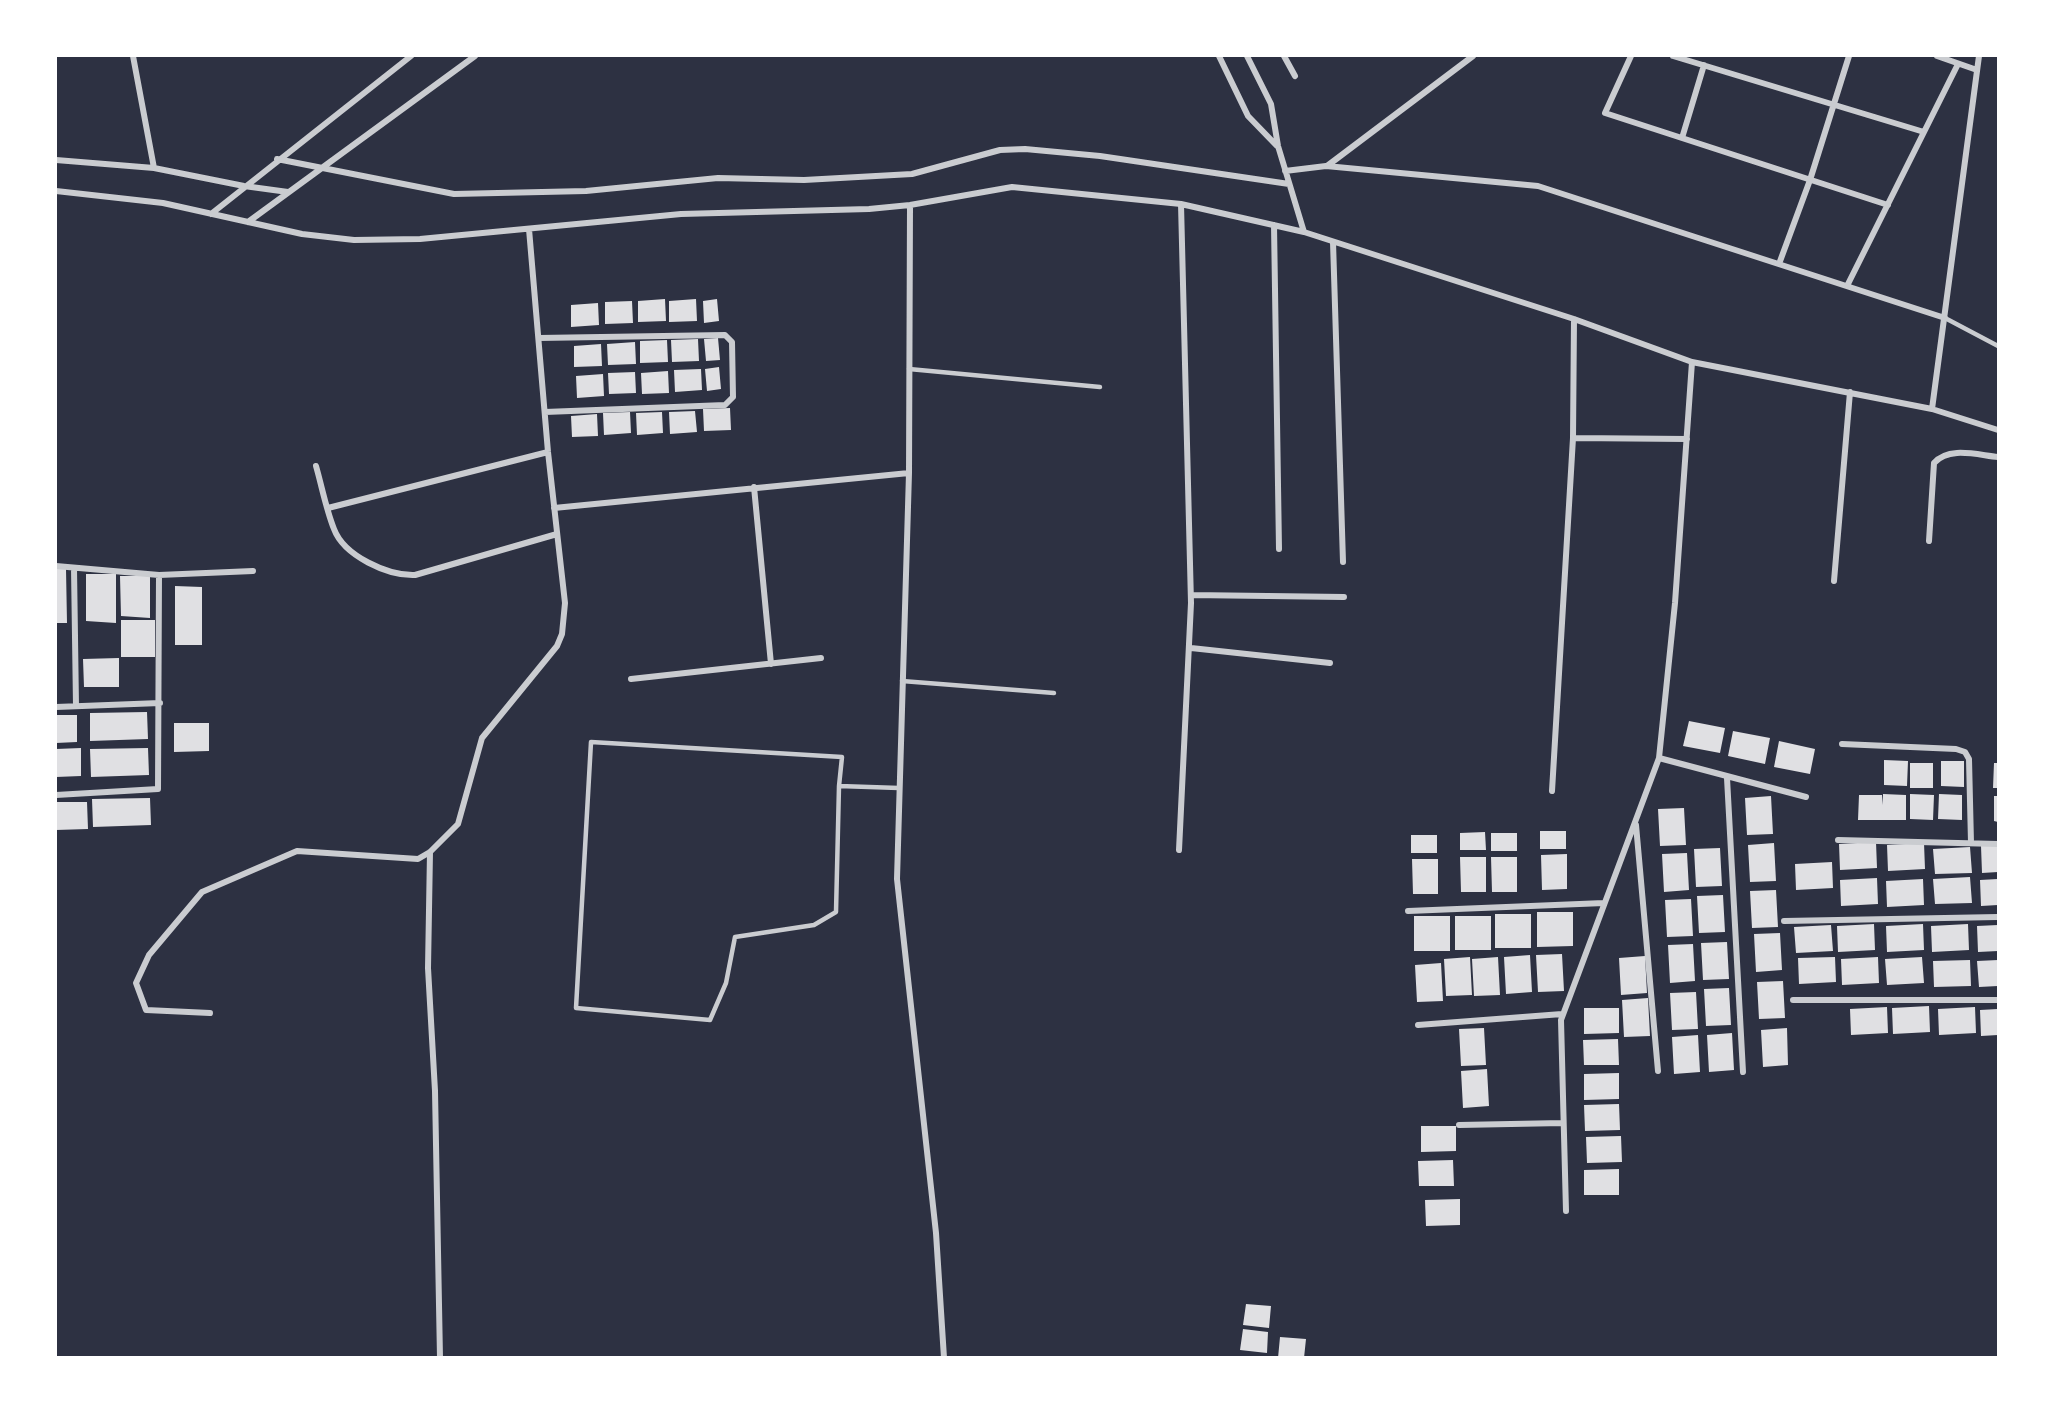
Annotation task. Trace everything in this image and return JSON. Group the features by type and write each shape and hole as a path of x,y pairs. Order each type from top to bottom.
{"street":[{"path":"133,56 154,168"},
{"path":"211,214 277,159 411,56"},
{"path":"251,220 475,56"},
{"path":"1219,56 1248,116 1278,146"},
{"path":"1247,56 1270,105 1278,146 1304,232"},
{"path":"1284,56 1295,76"},
{"path":"1326,166 1473,56"},
{"path":"1631,56 1605,113 1888,205"},
{"path":"1673,56 1924,132"},
{"path":"1779,264 1810,180 1849,56"},
{"path":"1937,56 1977,70"},
{"path":"1932,409 1979,56"},
{"path":"1847,286 1958,64"},
{"path":"1682,138 1704,65"},
{"path":"277,159 454,194 586,191 718,178 804,180 912,174 1000,150 1025,149 1100,156 1289,184"},
{"path":"56,160 154,168 244,186 288,192"},
{"path":"1285,171 1326,166 1538,186 1945,318"},
{"path":"56,191 163,204 251,220 302,234 354,240 420,239 681,214 858,210 910,205 992,190 1028,187 1180,204 1304,232 1574,319 1692,362 1932,409 1998,430"},
{"path":"1179,850 1191,648 1180,204"},
{"path":"910,205 909,473 897,879 936,1233 944,1358"},
{"path":"1274,225 1279,549"},
{"path":"210,1013 146,1010 136,983 149,956 202,892 297,851 418,859 430,852 458,824 482,738 557,646 562,634 565,603 548,452 530,229"},
{"path":"1334,242 1343,562"},
{"path":"1552,791 1573,438 1574,319"},
{"path":"539,338 724,335 732,342 733,397 725,405 545,412"},
{"path":"1566,1211 1563,1014 1659,758 1675,603 1692,362"},
{"path":"1834,581 1850,392"},
{"path":"1573,438 1687,440"},
{"path":"328,508 548,452"},
{"path":"1929,541 1934,464 1941,456 1950,453 1998,457"},
{"path":"316,466 334,531 344,543 368,563 399,576 415,575 557,534"},
{"path":"554,508 909,473"},
{"path":"754,487 771,664"},
{"path":"56,566 159,574 252,571"},
{"path":"74,568 76,706"},
{"path":"56,795 159,789 159,574"},
{"path":"1191,594 1344,597"},
{"path":"1191,648 1330,663"},
{"path":"631,679 821,658"},
{"path":"56,707 160,703"},
{"path":"1842,744 1956,749 1965,752 1969,759 1971,843"},
{"path":"1659,758 1727,778 1806,797"},
{"path":"1727,778 1743,1072"},
{"path":"1636,821 1658,1071"},
{"path":"1838,840 1998,844"},
{"path":"430,852 428,969 435,1091 440,1358"},
{"path":"1408,911 1604,903"},
{"path":"1784,921 1998,917"},
{"path":"1793,1000 1998,1000"},
{"path":"1418,1025 1563,1014"},
{"path":"1459,1125 1563,1123"}],"lane":[{"path":"1945,318 1998,346"},
{"path":"909,369 1100,387"},
{"path":"902,681 1054,693"},
{"path":"591,742 842,757 839,786 836,912 814,925 735,938 726,983 711,1020 576,1008 591,742"},
{"path":"839,786 899,788"}],"building":[{"path":"665,299 666,321 638,322 638,301"},
{"path":"696,299 697,321 669,322 669,301"},
{"path":"717,299 719,321 704,323 703,301"},
{"path":"632,301 633,323 605,324 605,302"},
{"path":"598,303 599,325 571,327 571,305"},
{"path":"718,338 720,360 706,361 704,339"},
{"path":"698,339 699,361 672,362 671,340"},
{"path":"667,340 668,362 640,363 640,341"},
{"path":"635,342 636,364 608,365 607,344"},
{"path":"601,344 602,366 574,367 574,346"},
{"path":"719,367 721,389 707,391 705,369"},
{"path":"701,369 702,390 675,392 674,370"},
{"path":"668,371 669,393 642,394 641,373"},
{"path":"635,372 636,393 609,394 608,373"},
{"path":"603,374 604,396 577,398 576,376"},
{"path":"730,408 731,430 704,431 703,409"},
{"path":"695,411 697,432 670,434 669,412"},
{"path":"630,412 631,433 604,435 603,413"},
{"path":"662,412 663,433 637,435 636,413"},
{"path":"597,414 598,436 572,437 571,416"},
{"path":"56,569 66,569 67,623 56,623"},
{"path":"86,574 116,574 116,623 86,621"},
{"path":"120,576 150,576 150,618 121,616"},
{"path":"175,586 202,587 202,645 175,645"},
{"path":"121,620 155,620 155,657 121,657"},
{"path":"119,658 119,687 84,687 83,659"},
{"path":"147,712 148,739 90,741 90,713"},
{"path":"56,715 77,715 77,742 56,743"},
{"path":"1689,721 1725,728 1720,753 1683,746"},
{"path":"174,723 209,723 209,751 174,752"},
{"path":"1733,731 1770,738 1765,764 1728,756"},
{"path":"1779,741 1815,749 1810,774 1774,767"},
{"path":"81,748 81,776 56,777 56,749"},
{"path":"148,748 149,775 91,777 90,749"},
{"path":"1884,760 1908,761 1907,786 1884,785"},
{"path":"1941,761 1964,761 1964,787 1941,786"},
{"path":"1910,763 1933,763 1933,788 1910,788"},
{"path":"1994,763 1998,763 1998,788 1993,788"},
{"path":"1883,794 1906,795 1906,820 1858,820 1859,795 1882,795 1883,805"},
{"path":"1910,794 1934,795 1933,820 1910,819"},
{"path":"1939,794 1962,795 1962,820 1938,819"},
{"path":"1771,796 1773,834 1747,835 1745,798"},
{"path":"1994,796 1998,796 1998,822 1994,821"},
{"path":"150,798 151,825 93,827 92,799"},
{"path":"56,802 87,802 88,829 56,830"},
{"path":"1684,808 1686,845 1660,846 1658,809"},
{"path":"1540,831 1566,831 1566,849 1540,849"},
{"path":"1485,832 1486,850 1460,850 1460,833"},
{"path":"1491,833 1517,833 1517,851 1491,851"},
{"path":"1411,835 1437,835 1437,853 1411,853"},
{"path":"1876,842 1877,868 1840,870 1839,844"},
{"path":"1774,843 1776,881 1750,882 1748,845"},
{"path":"1924,843 1925,869 1888,871 1887,845"},
{"path":"1981,846 1998,846 1998,872 1982,873"},
{"path":"1970,847 1972,873 1935,874 1933,849"},
{"path":"1720,848 1722,886 1696,887 1694,849"},
{"path":"1687,853 1689,890 1664,892 1662,854"},
{"path":"1567,854 1567,889 1542,890 1541,855"},
{"path":"1460,857 1486,857 1486,892 1461,892"},
{"path":"1491,857 1517,857 1517,892 1492,892"},
{"path":"1412,859 1438,859 1438,894 1413,894"},
{"path":"1832,862 1833,888 1796,890 1795,864"},
{"path":"1970,877 1972,903 1935,904 1933,879"},
{"path":"1877,878 1878,904 1841,906 1840,880"},
{"path":"1923,879 1924,905 1887,907 1886,881"},
{"path":"1998,879 1998,905 1981,906 1980,880"},
{"path":"1776,890 1778,927 1752,928 1750,891"},
{"path":"1723,895 1725,932 1699,933 1697,896"},
{"path":"1691,899 1693,936 1667,937 1665,900"},
{"path":"1537,912 1573,912 1573,946 1537,947"},
{"path":"1495,914 1531,914 1531,948 1495,948"},
{"path":"1414,916 1450,916 1450,951 1414,951"},
{"path":"1455,916 1491,916 1491,950 1455,950"},
{"path":"1874,924 1875,950 1838,952 1837,926"},
{"path":"1923,924 1924,950 1887,952 1886,926"},
{"path":"1968,924 1969,950 1932,952 1931,926"},
{"path":"1831,925 1833,951 1796,953 1794,927"},
{"path":"1998,925 1998,951 1978,952 1977,926"},
{"path":"1780,933 1782,970 1756,972 1754,934"},
{"path":"1727,942 1729,979 1703,980 1701,943"},
{"path":"1693,944 1695,981 1670,983 1668,945"},
{"path":"1562,954 1564,991 1538,992 1536,955"},
{"path":"1530,955 1532,992 1506,994 1504,957"},
{"path":"1645,956 1647,993 1621,995 1619,958"},
{"path":"1470,957 1472,995 1446,996 1444,959"},
{"path":"1498,957 1500,995 1474,996 1472,959"},
{"path":"1835,957 1836,982 1799,984 1798,958"},
{"path":"1878,957 1879,983 1842,985 1841,959"},
{"path":"1922,957 1924,983 1887,985 1885,959"},
{"path":"1970,960 1971,986 1934,987 1933,961"},
{"path":"1998,960 1998,986 1979,987 1977,961"},
{"path":"1441,963 1443,1001 1417,1002 1415,965"},
{"path":"1783,981 1785,1018 1759,1019 1757,982"},
{"path":"1729,988 1731,1025 1706,1026 1704,989"},
{"path":"1696,992 1698,1029 1672,1030 1670,993"},
{"path":"1648,998 1650,1036 1624,1037 1622,1000"},
{"path":"1929,1006 1930,1032 1893,1034 1892,1008"},
{"path":"1887,1007 1888,1033 1851,1035 1850,1009"},
{"path":"1975,1007 1976,1033 1939,1035 1938,1009"},
{"path":"1584,1008 1619,1008 1619,1033 1584,1034"},
{"path":"1998,1009 1998,1035 1981,1036 1980,1010"},
{"path":"1484,1028 1486,1065 1461,1066 1459,1029"},
{"path":"1787,1028 1788,1065 1763,1067 1761,1030"},
{"path":"1732,1033 1734,1070 1709,1072 1707,1035"},
{"path":"1698,1035 1700,1072 1674,1074 1672,1037"},
{"path":"1618,1039 1619,1065 1584,1065 1583,1040"},
{"path":"1487,1069 1489,1106 1463,1108 1461,1071"},
{"path":"1619,1073 1619,1099 1584,1100 1584,1074"},
{"path":"1619,1104 1620,1130 1585,1131 1584,1105"},
{"path":"1421,1126 1456,1126 1456,1151 1421,1152"},
{"path":"1621,1136 1622,1162 1587,1163 1586,1137"},
{"path":"1453,1160 1454,1186 1419,1186 1418,1161"},
{"path":"1619,1169 1619,1195 1584,1195 1584,1170"},
{"path":"1460,1199 1460,1225 1426,1226 1425,1200"},
{"path":"1246,1304 1271,1306 1269,1328 1243,1325"},
{"path":"1243,1329 1268,1332 1267,1353 1240,1350"},
{"path":"1280,1337 1306,1339 1304,1358 1278,1358"}]}
